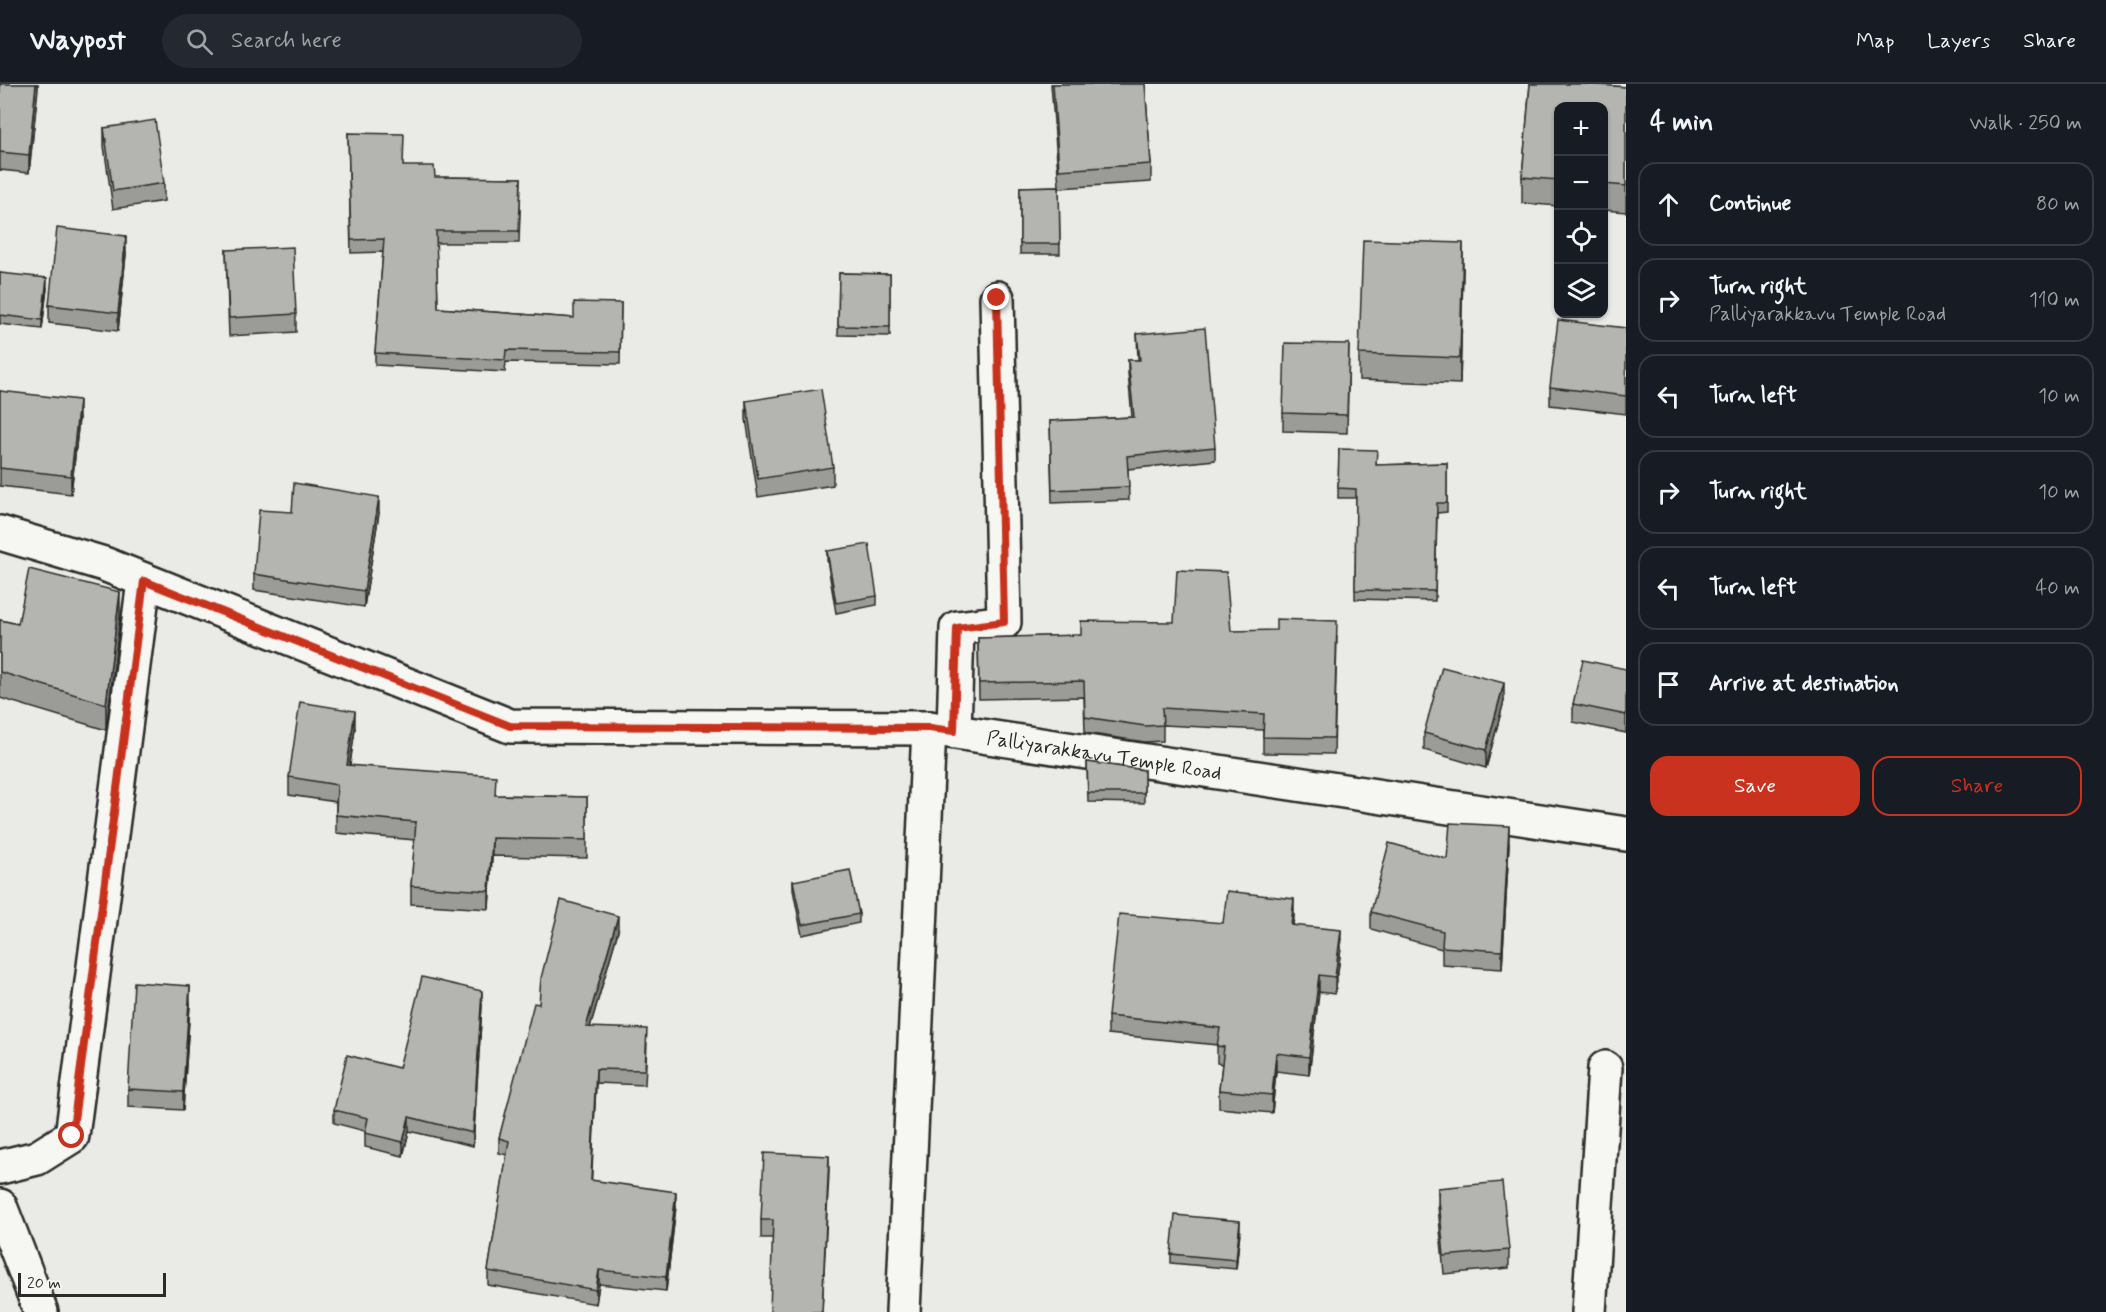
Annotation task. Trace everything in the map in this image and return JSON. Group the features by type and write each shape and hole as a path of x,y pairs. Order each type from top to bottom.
{"street":[{"path":"903,1312 941,730 957,628 1004,622 997,298"},
{"name":"Palliyarakkavu Temple Road","path":"0,533 104,564 510,726 941,730 1626,834"},
{"path":"0,1167 37,1158 72,1136 144,581"},
{"path":"1589,1312 1605,1068"},
{"path":"0,1206 41,1312"}],"building":[{"path":"0,84 36,84 29,155 0,152"},
{"path":"1053,84 1145,84 1151,164 1059,170"},
{"path":"1530,84 1626,87 1626,186 1608,184 1608,102 1554,102 1554,180 1522,177"},
{"path":"155,120 164,183 113,191 104,128"},
{"path":"348,133 404,134 403,166 434,166 435,177 521,178 519,231 436,231 438,308 574,318 574,302 621,303 620,352 506,350 505,360 375,353 384,239 351,240"},
{"path":"1059,186 1060,244 1020,244 1020,187"},
{"path":"57,228 126,236 118,313 49,305"},
{"path":"1363,240 1463,243 1460,358 1359,354"},
{"path":"293,247 296,314 229,318 226,250"},
{"path":"0,273 47,278 42,320 0,315"},
{"path":"839,273 890,274 890,327 838,326"},
{"path":"1558,320 1626,328 1626,396 1550,387"},
{"path":"1205,328 1215,447 1127,456 1129,487 1052,490 1050,421 1134,417 1128,360 1140,360 1137,334"},
{"path":"1285,343 1349,344 1347,415 1283,413"},
{"path":"821,389 833,467 758,479 746,401"},
{"path":"0,391 79,400 71,476 0,468"},
{"path":"1339,449 1377,450 1376,465 1447,463 1447,503 1437,503 1435,591 1355,590 1356,489 1338,488"},
{"path":"294,483 379,497 364,591 254,574 259,510 292,512"},
{"path":"869,544 877,596 836,603 827,551"},
{"path":"29,569 120,592 106,704 0,672 0,620 18,624"},
{"path":"1177,570 1226,572 1231,631 1276,630 1276,619 1337,621 1334,738 1263,737 1264,714 1162,708 1163,725 1145,726 1085,717 1084,681 979,683 978,638 1081,635 1081,621 1174,622"},
{"path":"1583,660 1626,669 1626,715 1573,704"},
{"path":"1442,667 1504,683 1486,750 1424,733"},
{"path":"300,702 355,711 347,765 496,776 495,795 587,797 587,840 492,838 489,891 411,886 416,822 336,815 337,785 289,777"},
{"path":"1087,762 1144,770 1144,793 1088,793"},
{"path":"1450,823 1509,826 1502,951 1442,947 1443,931 1371,912 1389,843 1447,859"},
{"path":"850,870 859,914 802,925 793,881"},
{"path":"1227,891 1294,899 1291,925 1341,930 1335,977 1319,975 1309,1057 1276,1053 1272,1095 1219,1090 1224,1047 1217,1046 1220,1028 1108,1016 1119,914 1223,923"},
{"path":"561,900 618,916 586,1027 647,1029 645,1070 596,1069 591,1180 676,1192 666,1277 599,1270 596,1290 488,1271 509,1141 499,1138 534,1003 539,1004 541,978"},
{"path":"422,977 482,991 473,1133 409,1117 403,1142 365,1133 368,1118 334,1110 347,1055 399,1068"},
{"path":"134,982 190,986 183,1092 128,1089"},
{"path":"764,1153 829,1156 822,1312 770,1312 773,1220 761,1220"},
{"path":"1502,1182 1509,1250 1444,1256 1438,1188"},
{"path":"1175,1215 1240,1221 1236,1260 1171,1254"}],"route":[{"path":"72,1136 144,581 510,726 929,728 954,731 957,628 1004,622 997,298"}]}
